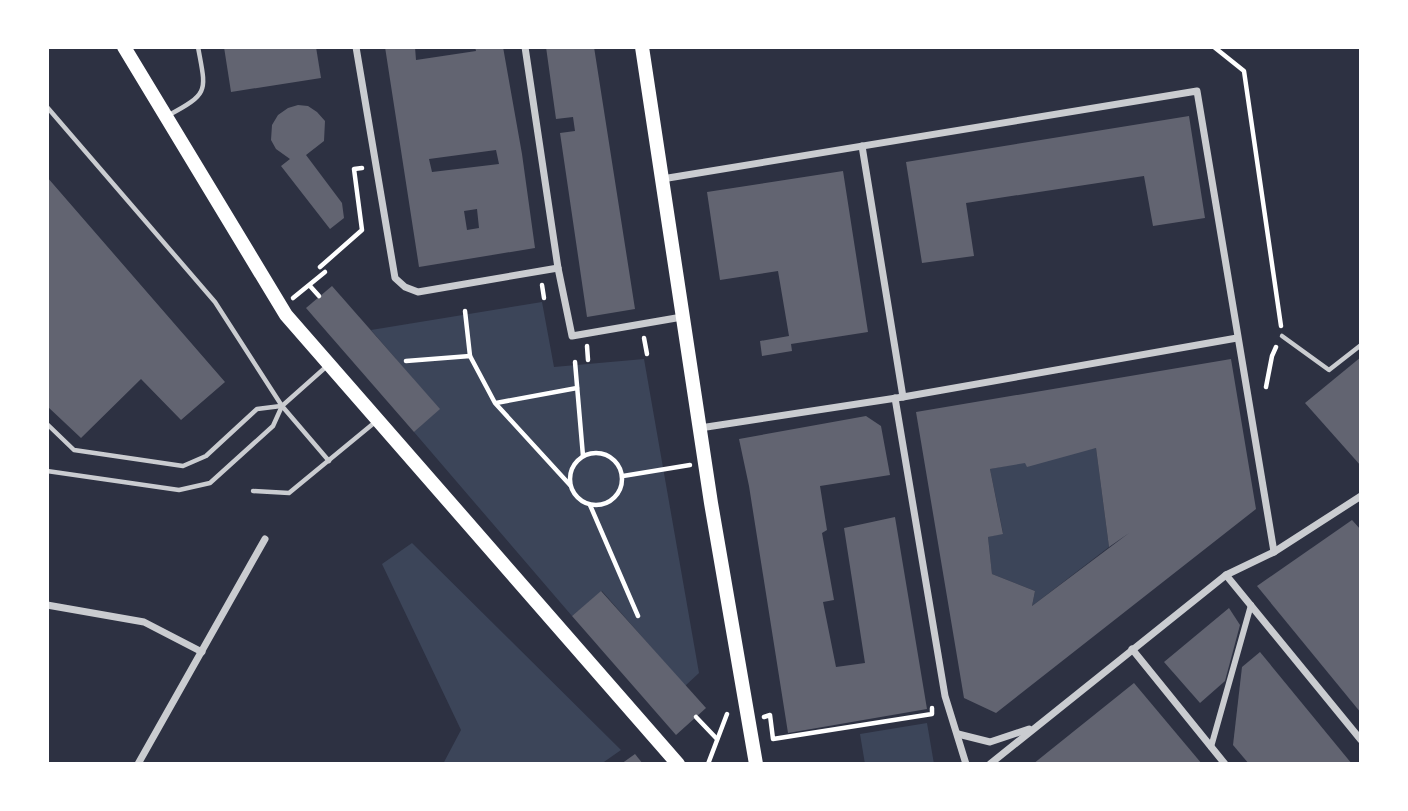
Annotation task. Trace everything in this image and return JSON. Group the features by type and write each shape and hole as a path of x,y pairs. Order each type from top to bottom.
{"main road":[{"path":"124,47 286,315 677,764"},
{"path":"642,47 705,463 756,764"}],"street":[{"path":"356,47 395,278 405,287 418,292 558,268"},
{"path":"525,47 558,268 572,336 682,317"},
{"path":"662,179 1197,91 1275,552"},
{"path":"862,146 945,696 966,764"},
{"path":"700,428 899,398 1237,338"},
{"path":"990,764 1226,575 1275,552 1361,496"},
{"path":"138,764 265,539"},
{"path":"1226,575 1361,740"},
{"path":"47,605 144,622 202,652"},
{"path":"1211,747 1251,605"},
{"path":"1132,649 1224,763"},
{"path":"958,734 990,742 1036,726"}],"lane":[{"path":"166,117 194,102 202,92 204,81 198,47"},
{"path":"47,107 215,302 282,406 329,461"},
{"path":"1282,336 1329,370 1361,345"},
{"path":"47,471 179,490 210,483 273,426 282,406 329,364"},
{"path":"47,424 74,450 183,466 206,456 257,409 282,406"},
{"path":"253,491 289,493 378,420"}],"path":[{"path":"1214,47 1244,71 1282,336 1272,356 1266,387"},
{"path":"320,267 362,230 354,169 376,166"},
{"path":"281,306 325,272"},
{"path":"310,286 319,296"},
{"path":"465,311 470,356 495,403 570,485 575,496 590,505 606,504 614,499 622,485 623,476 616,461 600,453 583,456 571,470 570,485"},
{"path":"406,361 470,356"},
{"path":"575,362 583,456"},
{"path":"495,403 577,388"},
{"path":"623,476 705,463"},
{"path":"590,505 638,617"},
{"path":"749,718 770,715 773,739 932,714 930,699 945,696"},
{"path":"708,764 727,714"},
{"path":"696,718 717,739"}],"shaded area":[{"path":"542,302 554,367 644,359 699,673 685,686 602,591 572,616 414,432 439,409 371,330"},
{"path":"1096,448 1109,547 1032,606 1035,591 992,574 988,537 1003,533 990,469"},
{"path":"412,543 621,750 601,764 443,764 461,730 382,564"},
{"path":"927,723 934,764 865,764 860,734"}],"building":[{"path":"224,47 316,47 321,78 231,92"},
{"path":"385,47 415,47 416,60 476,51 475,47 503,47 535,248 419,267","holes":["496,150 499,164 432,172 429,159","477,209 479,228 467,230 464,211"]},
{"path":"546,47 594,47 635,309 587,317 560,133 575,131 573,117 556,119"},
{"path":"298,105 308,106 325,121 324,141 306,155 342,203 344,218 330,229 281,166 290,159 276,149 271,140 272,125 278,115"},
{"path":"1189,116 1205,218 1153,226 1144,176 966,203 974,256 922,263 906,162"},
{"path":"843,171 868,332 791,344 792,351 762,356 760,341 789,336 778,271 720,280 707,192"},
{"path":"47,177 225,382 181,420 141,379 81,438 47,406"},
{"path":"332,286 440,409 414,432 306,308"},
{"path":"1361,357 1361,466 1305,403"},
{"path":"1231,359 1256,509 996,713 964,698 916,412","holes":["1096,448 1109,547 1129,533 1032,606 1035,591 992,574 988,537 1003,534 990,469 1025,463 1027,467"]},
{"path":"866,416 881,426 890,475 820,486 827,530 822,533 834,600 823,602 836,667 865,663 844,528 895,517 927,709 788,733 749,486 739,439"},
{"path":"1352,520 1361,530 1361,713 1257,586"},
{"path":"601,591 706,708 676,735 572,616"},
{"path":"1229,608 1240,625 1225,681 1200,703 1164,662"},
{"path":"1260,652 1352,764 1249,764 1233,745 1242,667"},
{"path":"1134,683 1202,764 1033,764"},
{"path":"635,754 643,764 621,764"}]}
